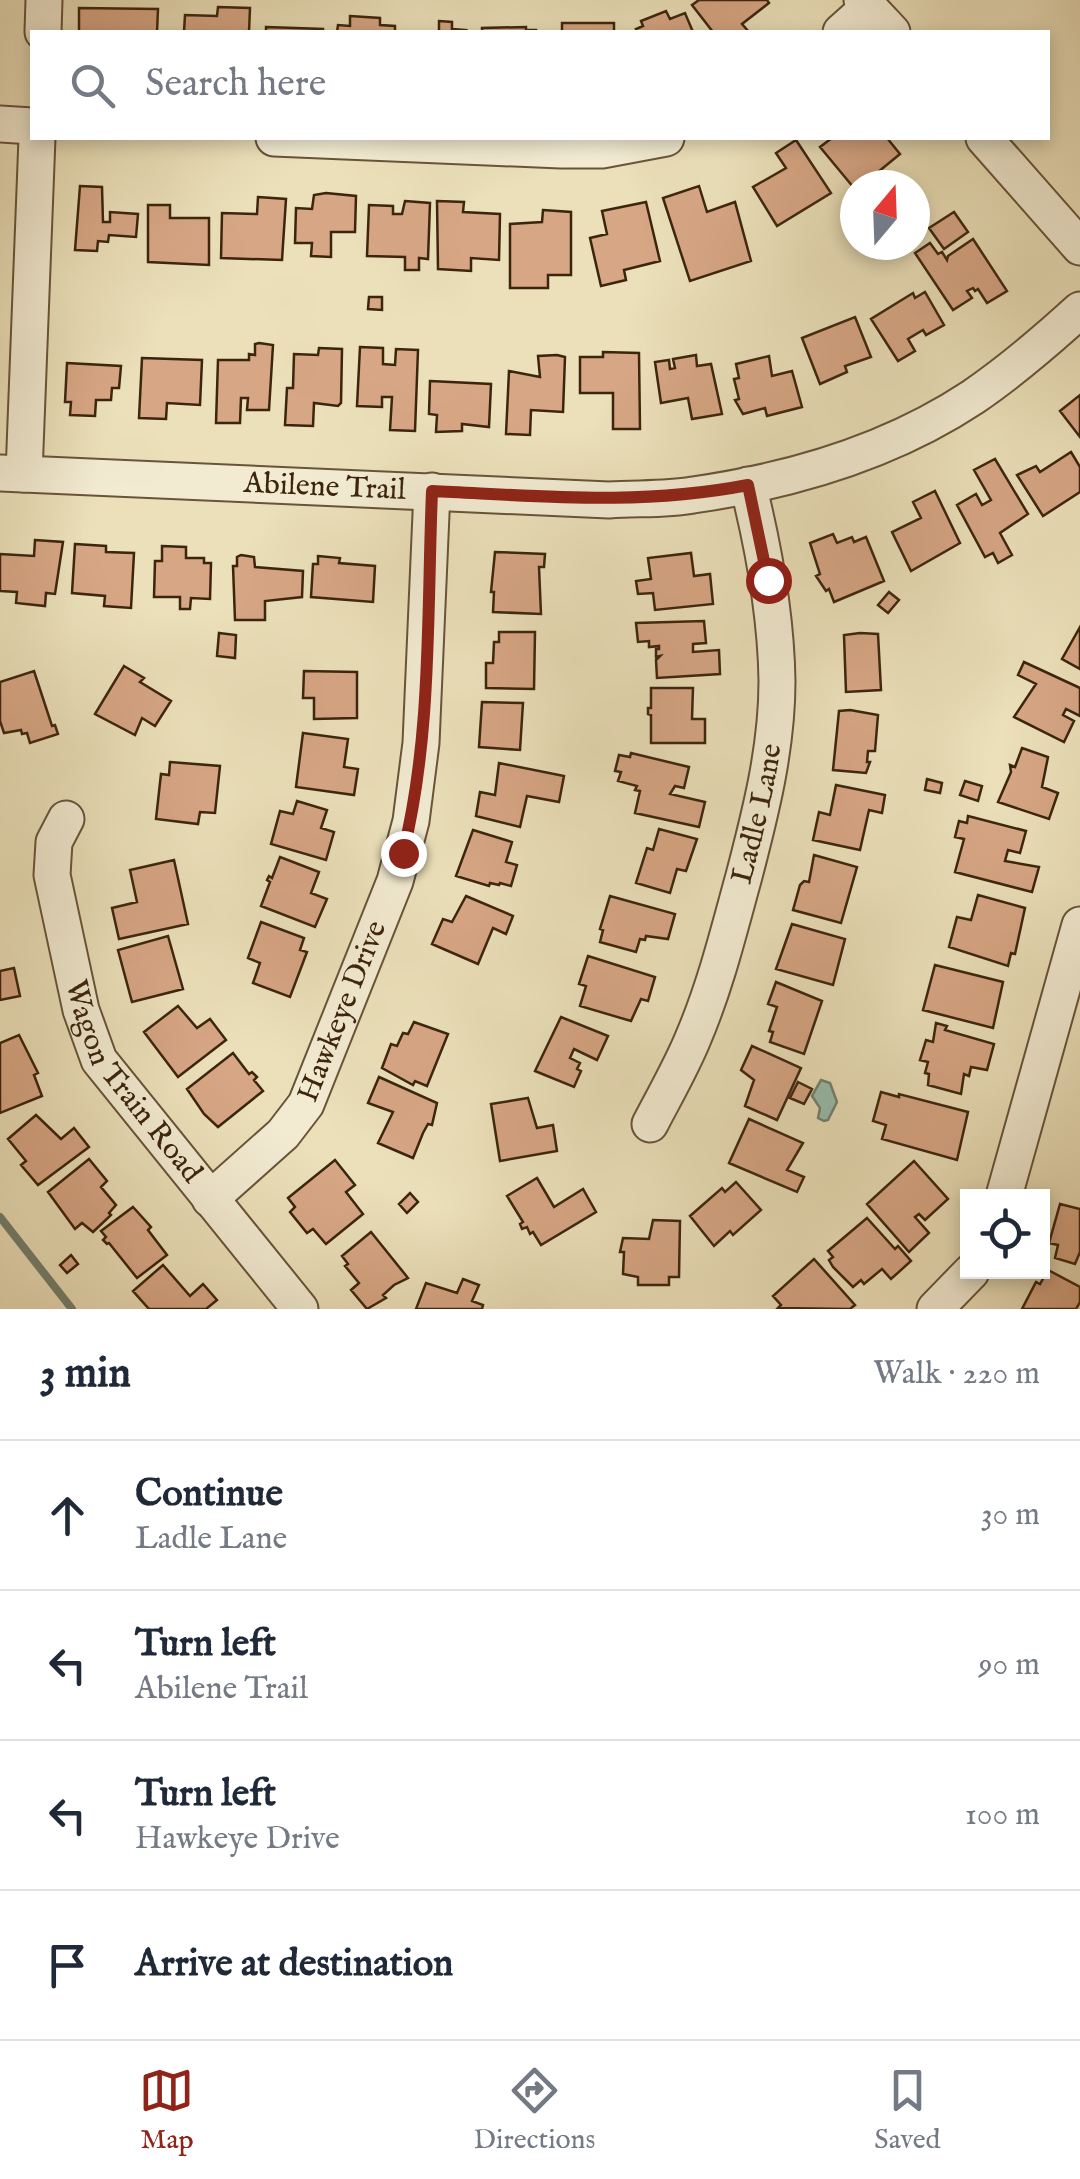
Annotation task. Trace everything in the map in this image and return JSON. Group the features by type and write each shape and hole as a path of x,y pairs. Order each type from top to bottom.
{"street":[{"path":"43,30 44,0"},
{"path":"844,30 874,13"},
{"path":"0,124 30,126"},
{"path":"12,473 37,140"},
{"path":"322,140 602,150 655,140"},
{"path":"986,140 1080,247"},
{"name":"Abilene Trail","path":"12,473 609,500 689,496 835,465 955,407 1029,355 1080,310"},
{"name":"Ladle Lane","path":"650,1124 685,1058 719,966 771,764 776,647 768,580 748,485"},
{"name":"Hawkeye Drive","path":"210,1199 283,1134 306,1104 395,881 411,821 419,767 432,491"},
{"name":"Wagon Train Road","path":"66,819 54,842 52,875 90,1040 112,1080 300,1309"},
{"path":"1006,1189 1080,925"},
{"path":"935,1309 964,1279"}],"shaded area":[{"path":"821,1080 830,1083 837,1102 824,1121 818,1118 820,1108 812,1096"}],"building":[{"path":"699,0 769,3 742,24 747,30 711,30 692,5"},
{"path":"218,7 250,8 249,30 184,30 185,15 217,16"},
{"path":"79,8 158,9 157,30 79,30"},
{"path":"666,11 670,19 685,13 692,30 637,30 643,26 641,21"},
{"path":"350,16 380,18 380,25 395,26 395,30 337,30 338,25 350,26"},
{"path":"439,21 452,22 452,29 466,30 439,30"},
{"path":"562,23 614,23 614,30 562,30"},
{"path":"266,27 323,29 323,30"},
{"path":"526,27 526,30 482,30"},
{"path":"796,140 831,193 777,226 753,187 786,168 776,153"},
{"path":"829,140 889,140 900,154 881,170 840,171 820,147"},
{"path":"80,186 102,187 103,222 110,222 110,212 138,214 136,237 109,235 108,242 98,241 97,251 75,250"},
{"path":"699,186 707,212 735,202 751,261 690,281 663,198"},
{"path":"314,195 356,196 355,232 331,232 331,257 311,256 312,243 295,243 296,208 312,209"},
{"path":"258,197 286,199 282,260 221,258 222,213 257,214"},
{"path":"405,201 430,203 428,259 419,258 419,270 405,270 405,257 367,256 369,205 393,206 393,214 402,214"},
{"path":"437,201 464,202 463,212 500,214 499,260 471,258 471,271 438,269"},
{"path":"646,202 660,261 624,270 626,280 601,286 590,238 607,234 602,211"},
{"path":"148,205 170,205 170,218 209,218 209,265 148,262"},
{"path":"543,210 571,212 571,275 548,275 548,288 510,288 510,224 542,222"},
{"path":"954,212 968,232 944,249 930,227"},
{"path":"973,239 1007,291 987,303 973,288 967,291 972,298 953,310 920,260 930,260 930,243 938,254 942,252 947,260"},
{"path":"925,292 944,325 908,339 915,351 898,361 871,319 913,293 915,298"},
{"path":"369,297 382,297 382,310 368,309"},
{"path":"855,317 871,357 845,366 847,372 820,384 802,338"},
{"path":"255,344 273,345 269,410 247,410 248,398 241,398 240,423 216,423 218,360 249,360 249,354 255,355"},
{"path":"360,347 383,348 383,364 395,365 396,349 418,350 415,431 390,430 392,397 382,397 382,407 357,406"},
{"path":"319,348 342,349 341,403 314,403 313,426 285,425 287,388 293,388 294,354 318,355"},
{"path":"603,352 639,353 640,429 613,429 613,393 580,393 580,357 603,357"},
{"path":"696,355 697,366 711,364 722,414 692,419 688,398 661,403 655,362 669,360 670,369 675,368 673,359"},
{"path":"538,356 565,357 563,412 531,410 530,435 506,434 509,371 540,377"},
{"path":"769,356 772,376 792,371 802,407 767,416 765,408 743,414 735,400 739,399 734,379 739,378 736,364"},
{"path":"142,358 202,360 200,405 167,403 166,419 139,418"},
{"path":"67,363 121,366 119,388 112,388 111,400 96,400 95,416 70,415 71,402 65,402"},
{"path":"430,381 491,384 489,427 462,424 462,431 436,432 437,415 429,414"},
{"path":"1080,395 1080,437 1060,411"},
{"path":"1071,452 1080,467 1080,492 1043,516 1017,475 1036,466 1040,472"},
{"path":"995,459 1028,514 1000,533 1012,555 998,563 993,553 985,557 957,505 976,494 982,505 991,500 974,470"},
{"path":"935,491 960,543 911,571 892,532 921,518 913,502"},
{"path":"833,534 837,543 866,537 884,581 834,602 829,589 826,591 816,576 820,574 810,543"},
{"path":"35,540 63,542 55,594 46,593 45,606 16,603 17,592 0,591 0,554 34,556"},
{"path":"75,544 106,546 106,552 134,553 131,608 104,606 105,596 72,593"},
{"path":"162,546 186,547 186,558 204,558 204,563 211,563 210,599 191,598 190,609 180,609 180,597 154,597 155,561 162,561"},
{"path":"495,552 545,554 544,567 539,567 541,614 493,612"},
{"path":"691,553 694,576 710,574 713,604 655,610 653,593 638,594 636,581 651,579 648,558"},
{"path":"318,556 340,558 339,563 375,566 373,602 311,597 313,564 318,564"},
{"path":"237,557 254,557 255,567 303,571 302,597 265,601 265,620 235,620 233,566 237,566"},
{"path":"889,592 899,600 888,613 878,605"},
{"path":"704,621 706,643 693,644 693,652 719,650 720,674 657,678 659,646 649,647 649,641 638,642 636,623"},
{"path":"1080,627 1080,669 1062,659"},
{"path":"499,632 535,632 534,689 486,688 486,663 493,663 494,642 499,642"},
{"path":"219,633 236,635 235,658 217,656"},
{"path":"878,634 881,690 846,692 844,635"},
{"path":"1024,662 1080,688 1080,716 1066,709 1063,715 1074,721 1064,742 1014,717 1036,684 1018,675"},
{"path":"124,666 144,678 140,682 171,701 155,726 142,718 135,735 95,714"},
{"path":"34,671 58,734 30,743 27,733 22,734 21,730 4,733 0,721 0,682"},
{"path":"304,671 357,672 357,718 314,719 314,698 303,698"},
{"path":"651,688 693,688 692,719 705,719 705,743 651,743"},
{"path":"482,702 523,703 520,750 479,747"},
{"path":"839,711 878,715 875,751 868,751 866,773 833,770"},
{"path":"303,733 348,739 344,767 358,769 354,795 296,787"},
{"path":"1022,748 1048,757 1042,787 1058,793 1049,819 998,802 1011,772 1010,765 1015,767"},
{"path":"631,753 689,767 684,788 675,786 670,794 705,802 699,827 635,813 640,791 635,790 637,786 618,781 621,772 615,771 619,755 630,757"},
{"path":"170,762 220,766 215,813 200,812 198,824 156,819 161,774 169,775"},
{"path":"499,763 564,776 559,802 527,796 520,827 476,816 480,792 495,795"},
{"path":"927,779 942,783 940,793 925,790"},
{"path":"965,781 982,786 978,801 960,795"},
{"path":"836,785 885,795 882,813 869,810 860,850 813,840 819,812 830,815"},
{"path":"297,801 327,810 321,828 334,832 326,860 271,844 280,811 293,814"},
{"path":"968,816 1026,831 1020,853 1008,850 1005,861 1039,867 1032,892 955,872 964,839 955,837 959,821 967,823"},
{"path":"659,829 697,839 686,871 677,869 670,893 636,883 647,848 653,850"},
{"path":"473,830 512,842 506,862 517,865 511,886 489,886 456,876"},
{"path":"814,855 857,867 841,923 793,910 800,885 809,882"},
{"path":"280,857 319,872 311,893 327,899 315,927 261,906 270,882 267,880 272,878"},
{"path":"174,860 188,924 119,939 112,908 137,902 130,870"},
{"path":"978,895 1025,908 1015,954 1011,953 1008,966 949,947 957,917 971,920"},
{"path":"466,896 513,916 506,934 493,928 478,964 432,944 443,919 452,922"},
{"path":"610,896 675,914 668,939 646,936 645,940 640,939 636,952 600,942"},
{"path":"261,922 304,938 300,950 307,952 290,997 253,983 260,963 248,958"},
{"path":"792,924 845,939 833,985 776,969"},
{"path":"168,936 183,989 132,1002 118,950"},
{"path":"588,956 655,977 648,1001 641,999 631,1021 580,1006 586,986 579,984"},
{"path":"935,965 1003,982 993,1028 923,1010"},
{"path":"14,968 20,996 0,1000 0,971"},
{"path":"776,982 822,1001 804,1054 770,1042 773,1032 769,1031 777,1007 768,1004"},
{"path":"178,1006 197,1028 210,1019 226,1040 178,1077 144,1032"},
{"path":"561,1017 608,1036 597,1060 574,1049 570,1058 580,1063 577,1069 581,1071 574,1087 535,1071"},
{"path":"414,1022 448,1034 427,1086 415,1081 413,1085 382,1068 391,1044 397,1046"},
{"path":"936,1023 947,1026 945,1030 994,1044 987,1070 971,1067 969,1076 964,1074 961,1094 928,1085 928,1062 920,1060 926,1040 933,1042"},
{"path":"19,1035 38,1073 34,1075 42,1096 0,1113 0,1043"},
{"path":"752,1046 801,1068 777,1120 745,1106 754,1080 741,1070"},
{"path":"233,1053 249,1074 257,1077 254,1080 263,1091 218,1127 187,1089"},
{"path":"379,1077 437,1103 432,1125 428,1124 413,1158 378,1143 393,1112 368,1103"},
{"path":"798,1082 812,1089 804,1104 790,1098"},
{"path":"881,1092 968,1112 957,1160 882,1139 886,1125 873,1121"},
{"path":"528,1098 537,1128 553,1125 557,1151 500,1161 491,1104"},
{"path":"36,1115 61,1139 74,1128 89,1147 38,1185 21,1165 26,1161 8,1139"},
{"path":"749,1119 803,1143 787,1170 804,1177 797,1192 729,1163"},
{"path":"89,1159 107,1181 101,1187 116,1205 93,1232 82,1223 75,1229 48,1192"},
{"path":"335,1160 355,1185 346,1192 363,1214 326,1244 313,1229 307,1233 290,1212 295,1207 288,1198"},
{"path":"914,1161 948,1199 925,1220 919,1214 915,1217 929,1233 909,1252 867,1204"},
{"path":"537,1178 554,1207 583,1189 596,1212 541,1245 533,1232 530,1234 527,1227 522,1229 523,1222 507,1196"},
{"path":"736,1182 761,1210 714,1246 690,1216 722,1188 725,1192"},
{"path":"410,1193 418,1202 407,1213 399,1204"},
{"path":"1060,1204 1080,1209 1080,1252 1075,1264 1055,1258 1058,1245 1050,1243"},
{"path":"133,1207 151,1227 148,1230 167,1255 137,1278 103,1240 106,1237 101,1231"},
{"path":"867,1218 911,1261 891,1279 882,1269 864,1284 861,1280 853,1287 833,1267 828,1251"},
{"path":"653,1220 680,1221 679,1277 669,1277 669,1285 638,1285 638,1277 623,1274 623,1238 649,1239"},
{"path":"371,1232 408,1278 367,1309 351,1290 359,1283 342,1256"},
{"path":"71,1255 78,1264 67,1273 60,1265"},
{"path":"814,1259 855,1305 850,1309 778,1308 781,1305 773,1296"},
{"path":"163,1265 190,1296 203,1284 217,1300 206,1309 149,1309 133,1291"},
{"path":"1050,1271 1080,1287 1080,1302 1076,1309 1022,1309 1036,1282 1040,1284 1043,1279 1050,1279"},
{"path":"463,1279 479,1285 472,1301 483,1305 482,1309 416,1309 426,1283 457,1293"}],"waterway":[{"path":"0,1217 72,1309"}],"route":[{"path":"403,853 421,743 432,491 609,500 689,496 748,485 768,580"}]}
